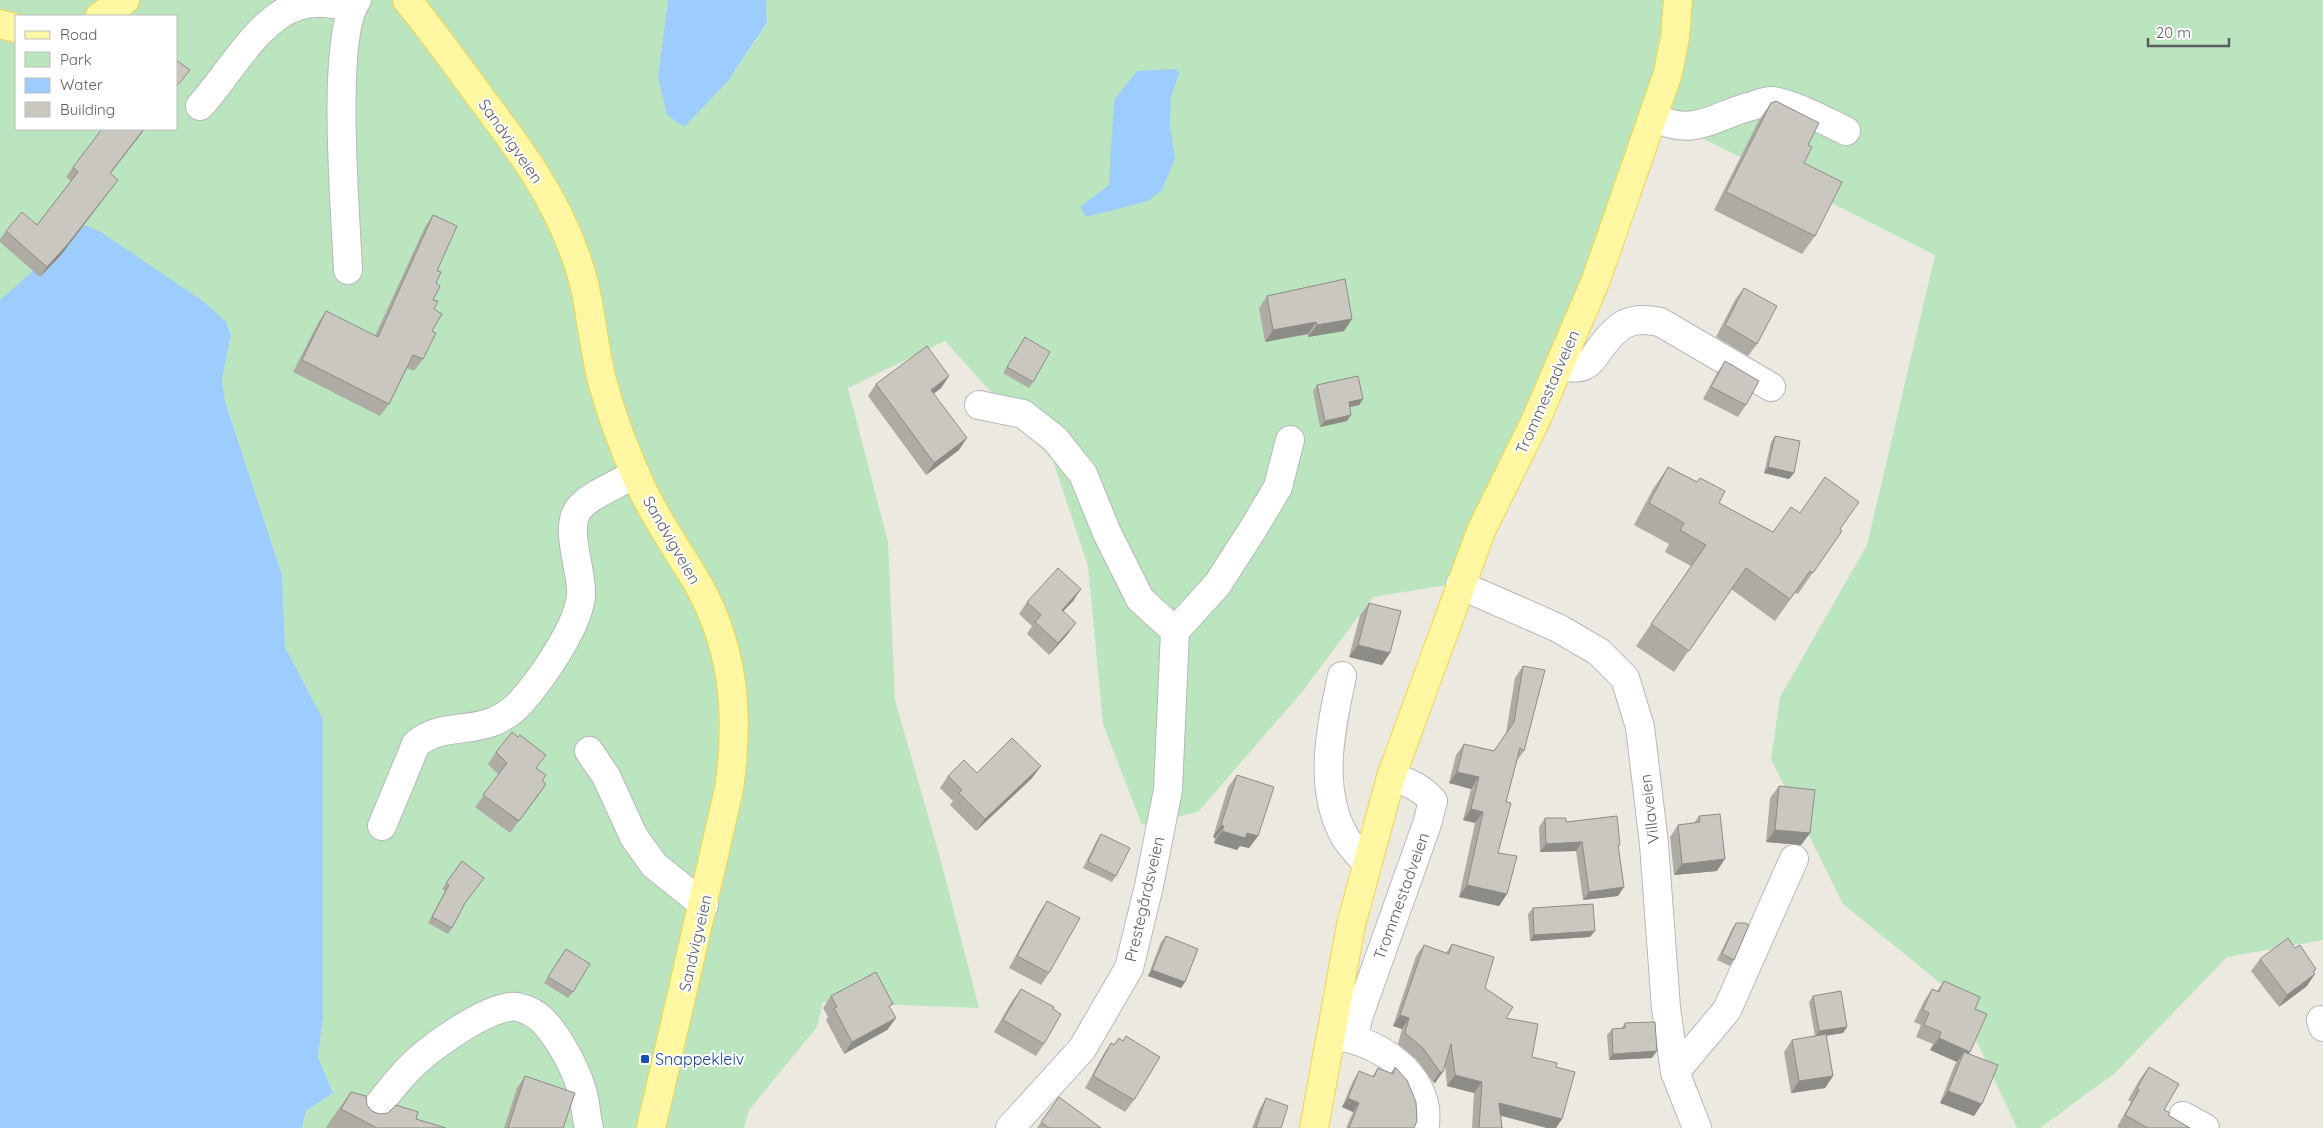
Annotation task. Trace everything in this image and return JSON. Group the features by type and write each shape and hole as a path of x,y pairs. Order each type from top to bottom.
{"main road":[{"path":"102,15 125,0"},
{"name":"Sandvigveien","path":"407,0 533,168 561,220 578,261 603,384 635,473 673,546 705,598 715,620 731,675 735,703 735,747 729,789 704,905 651,1128"},
{"name":"Trommestadveien","path":"1314,1128 1343,1037 1352,925 1391,777 1481,531 1560,366 1596,280 1668,73 1675,36 1678,0"},
{"path":"0,24 15,28"}],"street":[{"path":"200,106 258,34 275,18 299,5 313,3 354,4 345,38 342,98 348,270"},
{"path":"1653,117 1670,125 1702,125 1747,107 1771,101 1812,114 1846,131"},
{"path":"1560,366 1581,368 1591,362 1618,326 1632,320 1646,319 1660,322 1771,387"},
{"path":"979,405 1023,414 1055,439 1083,474 1107,532 1140,599 1175,631 1217,585 1253,529 1278,487 1290,440"},
{"path":"382,826 416,744 426,735 487,726 504,716 523,700 555,658 581,599 582,586 573,531 576,513 589,500 635,473"},
{"name":"Villaveien","path":"1460,585 1558,628 1599,652 1625,678 1641,737 1654,844 1666,1008 1675,1072 1697,1128"},
{"name":"Prestegårdsveien","path":"1010,1128 1082,1049 1129,968 1149,886 1168,790 1175,631"},
{"path":"1342,676 1330,746 1330,787 1334,812 1345,837 1367,864"},
{"path":"589,751 606,776 634,837 654,865 704,905"},
{"name":"Trommestadveien","path":"1343,1037 1359,1015 1427,824 1433,801 1426,792 1405,780 1391,777"},
{"path":"1675,1072 1727,1010 1794,859"},
{"path":"361,1128 388,1092 420,1058 443,1041 485,1017 503,1009 516,1007 539,1017 553,1031 569,1061 583,1094 589,1128"},
{"path":"1343,1037 1385,1053 1415,1082 1425,1108 1426,1128"}],"green space":[{"path":"0,0 668,0 665,30 728,81 767,24 766,0 2323,0 2323,940 2227,957 2115,1073 2040,1128 2017,1128 1955,995 1843,904 1771,759 1780,697 1867,545 1935,255 1664,119 1459,583 1373,597 1302,692 1198,812 1142,825 1103,724 1088,566 1053,461 945,341 848,388 888,542 895,700 939,854 979,1008 823,1002 817,1027 749,1110 744,1128 302,1128 306,1111 333,1093 318,1057 323,1018 323,719 285,647 282,575 225,401 222,379 231,335 226,322 0,300"}],"water":[{"path":"668,0 766,0 767,23 728,81 684,127 667,115 658,78"},
{"path":"1175,69 1179,73 1171,97 1170,126 1175,159 1162,190 1148,201 1086,217 1080,207 1109,185 1114,100 1137,71"},
{"path":"85,225 101,232 204,302 226,322 231,335 222,379 225,401 282,575 285,647 323,719 323,1018 318,1057 333,1093 306,1111 302,1128 0,1128 0,300"}],"building":[{"path":"178,61 190,70 178,85"},
{"path":"1776,101 1819,123 1808,145 1812,147 1804,163 1842,182 1815,236 1726,192 1771,103"},
{"path":"101,130 143,130 110,173 118,180 67,245 47,267 6,231 22,212 37,225 78,172 73,167"},
{"path":"433,215 457,226 437,271 441,272 436,283 440,286 433,300 438,301 434,309 442,314 432,331 436,333 423,359 413,355 389,404 302,360 326,311 378,337"},
{"path":"1345,279 1352,319 1317,325 1316,322 1273,330 1267,296"},
{"path":"1744,288 1777,306 1757,344 1725,325"},
{"path":"1025,337 1050,352 1033,382 1007,367"},
{"path":"927,346 949,376 931,390 967,438 934,463 876,384"},
{"path":"1725,361 1759,381 1746,405 1711,387"},
{"path":"1358,376 1363,399 1349,402 1351,415 1325,421 1317,385"},
{"path":"1775,436 1800,441 1794,473 1768,467"},
{"path":"1668,467 1697,482 1700,478 1725,491 1719,503 1773,532 1791,507 1800,513 1825,477 1859,502 1840,529 1842,531 1813,573 1810,571 1790,599 1746,568 1689,651 1651,624 1706,545 1680,530 1684,523 1649,503"},
{"path":"1058,568 1081,589 1062,610 1076,623 1058,643 1035,622 1041,615 1027,602"},
{"path":"1369,603 1401,611 1390,653 1358,645"},
{"path":"1523,666 1545,670 1524,751 1520,748 1506,802 1511,803 1498,853 1517,856 1507,894 1467,885 1483,812 1471,809 1479,777 1457,772 1464,744 1494,751 1514,722"},
{"path":"512,732 518,737 520,735 546,755 536,768 546,775 542,781 546,784 519,821 483,795 507,763 496,752"},
{"path":"1012,738 1041,766 985,819 959,793 962,790 948,776 964,760 977,773"},
{"path":"1237,775 1274,787 1258,836 1247,833 1245,838 1222,831 1224,826 1221,825"},
{"path":"1779,786 1815,790 1810,833 1775,830"},
{"path":"1720,814 1725,859 1682,864 1678,825 1700,822 1699,816"},
{"path":"1617,816 1620,845 1618,845 1624,887 1589,892 1582,842 1546,844 1545,818 1566,818 1566,822"},
{"path":"1101,834 1130,848 1116,876 1088,862"},
{"path":"462,861 484,878 465,903 452,928 432,917 449,885 446,883"},
{"path":"1047,901 1080,918 1049,973 1017,956"},
{"path":"1593,904 1595,931 1534,935 1533,908"},
{"path":"1736,923 1749,925 1734,960 1722,954"},
{"path":"1166,936 1198,949 1185,982 1152,970"},
{"path":"2288,938 2295,948 2300,945 2316,969 2313,972 2315,974 2287,995 2260,959"},
{"path":"1452,944 1494,957 1485,988 1513,1007 1506,1018 1538,1024 1532,1057 1557,1063 1556,1067 1575,1072 1562,1119 1499,1103 1502,1128 1479,1128 1482,1082 1455,1075 1451,1044 1443,1072 1440,1072 1423,1048 1405,1033 1409,1018 1400,1015 1424,945 1449,954"},
{"path":"566,949 590,964 573,992 548,977"},
{"path":"876,972 893,1004 889,1006 896,1018 852,1042 834,1008 837,1007 831,996"},
{"path":"1944,981 1980,997 1975,1009 1987,1014 1970,1052 1939,1038 1941,1032 1924,1025 1929,1013 1923,1010 1932,989 1939,992"},
{"path":"1021,989 1054,1007 1053,1009 1061,1014 1044,1044 1003,1020"},
{"path":"1841,991 1847,1027 1819,1031 1813,996"},
{"path":"1655,1022 1657,1051 1613,1054 1612,1029 1625,1028 1625,1023"},
{"path":"1826,1034 1833,1076 1799,1081 1792,1040"},
{"path":"1126,1036 1160,1057 1134,1100 1093,1076 1111,1043 1114,1045 1119,1038 1123,1041"},
{"path":"1964,1052 1998,1065 1982,1104 1948,1091"},
{"path":"1395,1067 1407,1080 1416,1102 1417,1121 1414,1128 1349,1128 1359,1103 1348,1098 1359,1071 1374,1077 1378,1068 1393,1074"},
{"path":"2149,1067 2179,1084 2164,1110 2170,1113 2168,1115 2190,1128 2148,1128 2125,1115"},
{"path":"525,1076 575,1093 563,1128 508,1128"},
{"path":"351,1092 366,1096 367,1105 372,1111 379,1114 388,1113 396,1105 418,1112 416,1119 446,1128 377,1128 341,1109"},
{"path":"1059,1097 1101,1128 1049,1128 1041,1122"},
{"path":"1266,1098 1288,1106 1281,1128 1256,1128"}],"place":[{"name":"Snappekleiv","path":"645,1059"}]}
